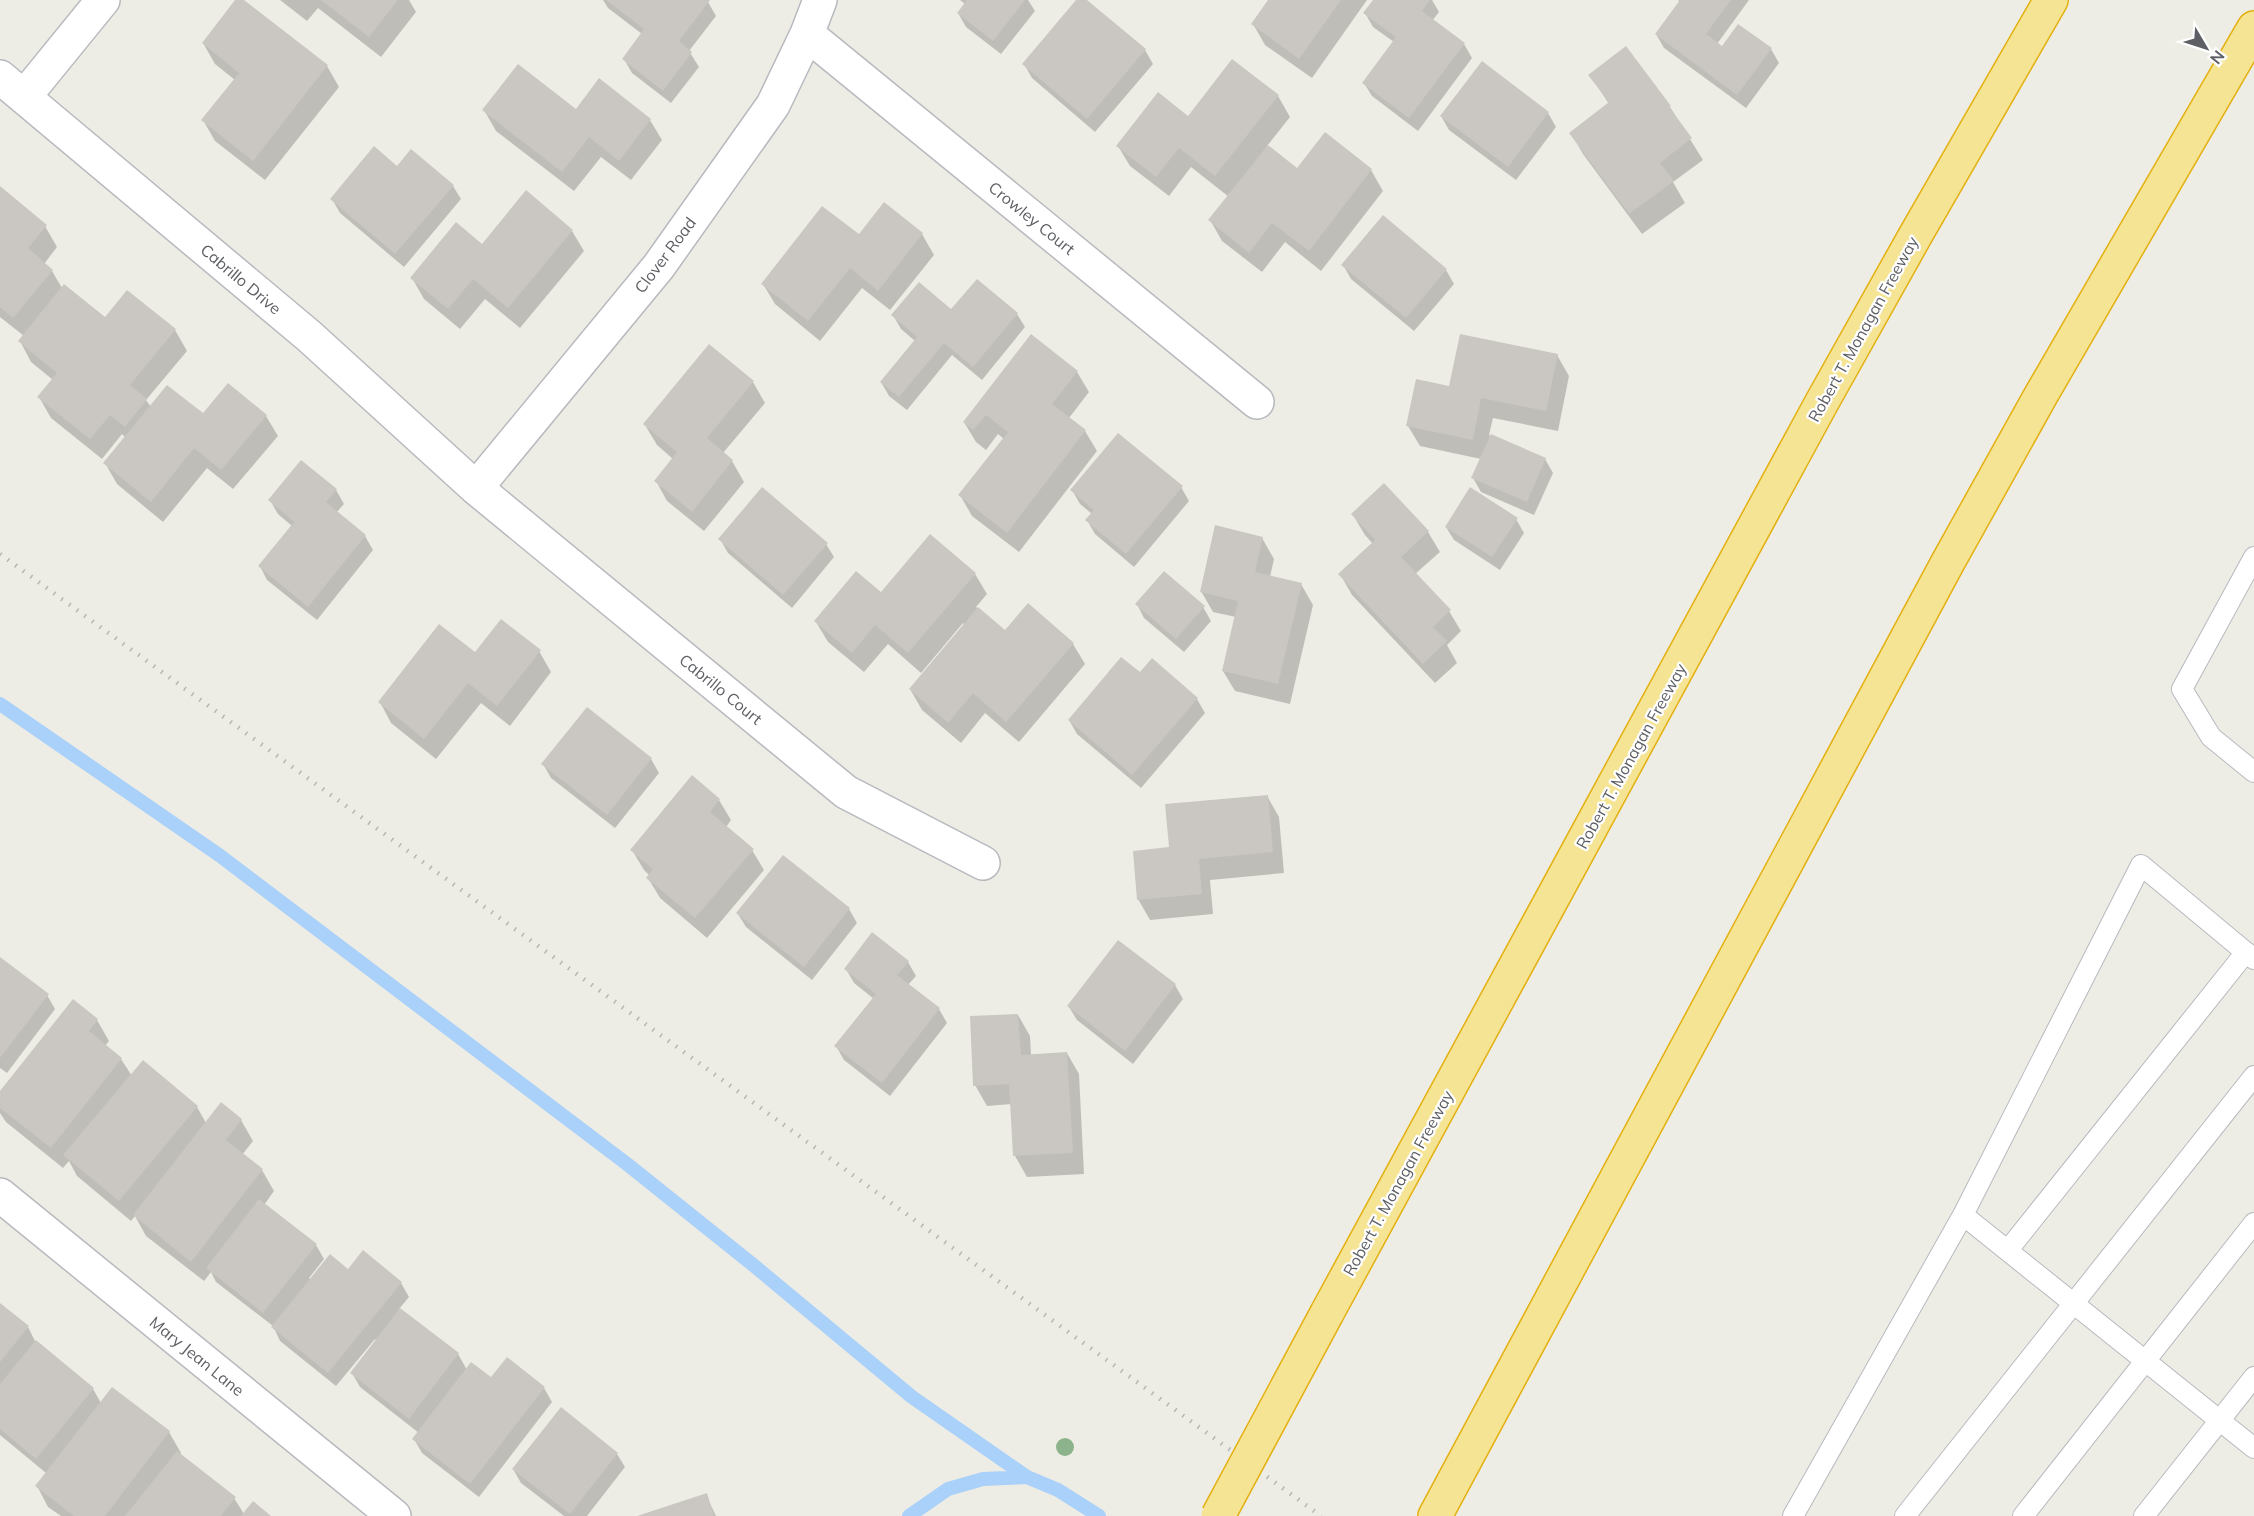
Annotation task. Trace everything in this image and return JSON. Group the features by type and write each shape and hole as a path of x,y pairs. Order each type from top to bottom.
{"highway":[{"name":"Robert T. Monagan Freeway","path":"1218,1516 1828,392 1920,226 2051,0"},
{"path":"1435,1516 1954,552 2076,333 2254,28"}],"street":[{"path":"12,87 103,0"},
{"name":"Clover Road","path":"476,488 659,266 773,105 807,34 820,0"},
{"name":"Crowley Court","path":"807,34 1257,402"},
{"name":"Cabrillo Drive","path":"12,87 309,336 476,488"},
{"name":"Cabrillo Court","path":"476,488 846,792 983,863"},
{"name":"Mary Jean Lane","path":"0,1196 394,1516"}],"lane":[{"path":"2254,557 2182,690 2211,737 2254,772"},
{"path":"1793,1516 1964,1215 2140,865 2250,955 2008,1250"},
{"path":"1905,1516 2254,1076"},
{"path":"1964,1215 2254,1448"},
{"path":"2023,1516 2254,1223"},
{"path":"2144,1516 2254,1377"}],"building":[{"path":"235,0 244,0 328,65 253,161 201,120 239,73 202,43"},
{"path":"321,0 398,0 369,37"},
{"path":"606,0 710,0 679,41 692,52 663,91 622,59 644,29"},
{"path":"967,0 1025,0 993,41 957,13"},
{"path":"1076,0 1087,0 1146,49 1087,119 1022,64"},
{"path":"1268,0 1341,0 1299,59 1251,24"},
{"path":"1373,0 1430,0 1422,11 1465,43 1409,118 1362,83 1396,37 1363,13"},
{"path":"1680,0 1731,0 1706,34 1722,46 1738,24 1772,48 1737,95 1655,34"},
{"path":"1626,46 1692,138 1660,163 1674,181 1629,214 1569,133 1609,102 1588,75"},
{"path":"1232,59 1279,95 1215,176 1179,148 1156,177 1116,146 1158,92 1188,116"},
{"path":"1482,61 1549,112 1508,167 1440,116"},
{"path":"518,64 576,109 599,78 651,119 619,161 589,137 562,172 482,110"},
{"path":"1325,132 1372,169 1309,251 1272,223 1249,253 1208,220 1268,145 1297,168"},
{"path":"374,146 397,166 411,149 454,185 395,254 330,199"},
{"path":"0,186 47,225 28,248 53,270 13,318 0,307"},
{"path":"526,190 573,230 508,308 473,279 448,309 410,278 456,222 482,244"},
{"path":"884,202 923,233 878,291 850,268 808,321 761,284 822,206 859,234"},
{"path":"1383,215 1447,269 1406,318 1341,265"},
{"path":"977,279 1018,313 973,367 944,343 899,397 880,382 917,337 891,315 919,282 951,309"},
{"path":"64,284 105,317 127,290 176,329 130,385 147,399 125,427 110,415 90,439 37,397 57,373 18,341"},
{"path":"1031,334 1078,371 1052,404 1086,430 1007,533 958,495 1008,432 986,415 973,430 963,422"},
{"path":"1460,334 1558,354 1546,411 1481,398 1473,440 1406,426 1416,379 1449,386"},
{"path":"709,344 754,381 707,438 733,460 692,512 654,481 677,452 643,424"},
{"path":"228,383 267,415 221,470 194,448 151,502 103,463 167,385 203,413"},
{"path":"1118,433 1183,486 1126,554 1085,520 1094,510 1070,490"},
{"path":"1491,434 1546,458 1527,502 1471,478"},
{"path":"301,460 337,489 326,502 366,535 308,607 258,566 294,522 268,500"},
{"path":"1384,483 1429,531 1401,557 1451,610 1433,627 1447,641 1423,664 1338,574 1375,540 1351,514"},
{"path":"762,487 828,543 783,595 718,539"},
{"path":"1470,487 1518,518 1492,557 1445,527"},
{"path":"1215,525 1263,537 1255,572 1302,583 1278,684 1222,671 1238,601 1200,592"},
{"path":"930,534 976,573 908,653 875,625 852,653 814,621 856,571 881,592"},
{"path":"1164,571 1205,606 1176,639 1135,604"},
{"path":"1028,603 1074,643 1006,722 973,693 948,723 909,689 978,607 1005,630"},
{"path":"501,619 541,650 497,706 468,683 424,739 378,702 439,624 475,652"},
{"path":"1121,657 1140,672 1152,658 1198,698 1132,775 1068,720"},
{"path":"587,707 652,758 607,815 541,764"},
{"path":"692,775 720,799 710,812 754,849 695,918 646,878 653,869 630,850"},
{"path":"1268,795 1273,852 1199,859 1202,894 1137,900 1133,851 1169,847 1165,804"},
{"path":"783,855 850,908 804,967 736,913"},
{"path":"872,932 909,961 897,975 940,1008 882,1083 834,1046 876,994 844,969"},
{"path":"1118,940 1176,984 1125,1051 1067,1006"},
{"path":"0,957 49,994 0,1058"},
{"path":"73,999 98,1019 89,1031 122,1058 51,1148 0,1108 0,1091"},
{"path":"1018,1014 1021,1055 1067,1052 1073,1153 1013,1156 1009,1084 973,1086 970,1016"},
{"path":"143,1060 198,1106 119,1201 63,1155"},
{"path":"221,1102 242,1119 226,1140 263,1169 191,1262 133,1215"},
{"path":"259,1199 317,1244 263,1313 206,1268"},
{"path":"363,1250 402,1282 328,1373 271,1327 330,1254 348,1269"},
{"path":"0,1303 29,1326 0,1362"},
{"path":"400,1308 459,1353 409,1419 350,1373"},
{"path":"36,1340 94,1388 36,1459 0,1429 0,1384"},
{"path":"507,1357 545,1387 470,1484 412,1439 471,1362 491,1377"},
{"path":"112,1387 170,1431 105,1516 74,1516 35,1486"},
{"path":"561,1407 618,1453 570,1514 512,1469"},
{"path":"177,1451 236,1497 221,1516 125,1516"},
{"path":"707,1493 714,1516 637,1516"},
{"path":"253,1501 271,1516 241,1516"}],"waterway":[{"path":"0,704 219,855 627,1164 912,1397 1027,1477 1058,1490 1099,1516"},
{"path":"909,1516 948,1489 983,1479 1027,1477"}],"railway":[{"path":"0,554 1321,1516"}]}
